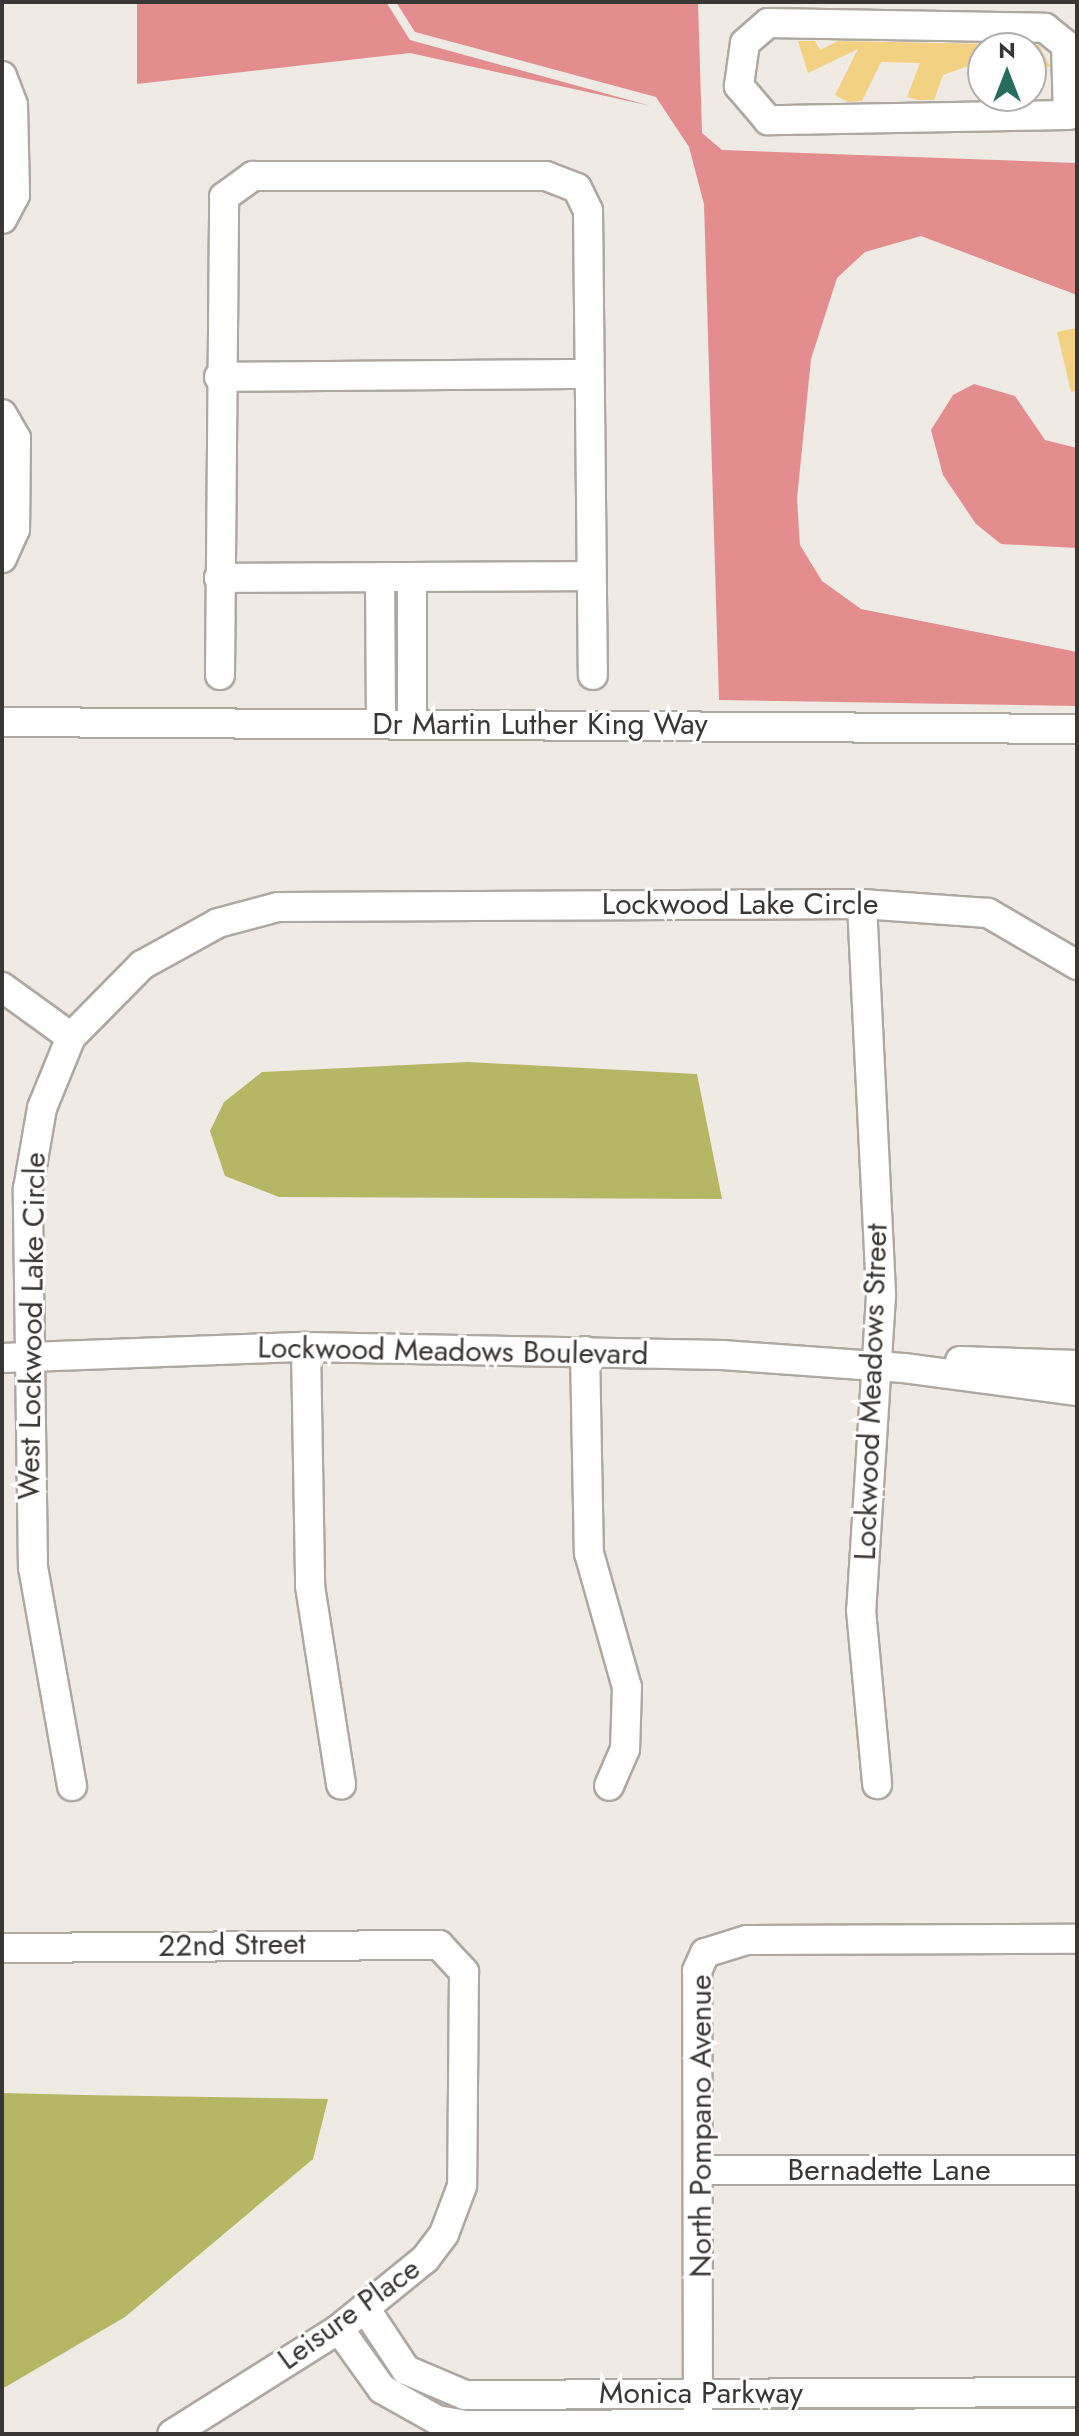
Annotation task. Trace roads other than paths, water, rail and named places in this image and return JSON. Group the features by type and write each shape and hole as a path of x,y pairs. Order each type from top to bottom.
{"street":[{"path":"768,23 1045,28 1066,45 1072,115 768,120 745,101 739,59 768,23"},
{"path":"2,76 13,105 15,195 2,219"},
{"path":"220,675 220,216 224,197 253,176 561,178 586,202 593,675"},
{"path":"219,377 589,374"},
{"path":"2,414 16,438 15,529 2,558"},
{"path":"219,578 591,576"},
{"path":"380,577 381,723"},
{"path":"412,577 412,723"},
{"name":"Dr Martin Luther King Way","path":"2,722 1077,729"},
{"name":"Lockwood Lake Circle","path":"388,904 941,904 988,913 1077,965"},
{"name":"West Lockwood Lake Circle","path":"72,1786 33,1568 15,1357 33,1142 71,1037 142,965 218,923 278,907 388,904"},
{"name":"Lockwood Meadows Street","path":"862,904 891,1367 861,1610 877,1784"},
{"path":"2,987 71,1037"},
{"path":"306,1347 310,1586 341,1785"},
{"name":"Lockwood Meadows Boulevard","path":"15,1357 306,1347 585,1351 891,1367 1077,1391"},
{"path":"585,1351 589,1553 627,1687 625,1749 609,1786"},
{"name":"Lockwood Meadows Boulevard","path":"891,1367 951,1361 1077,1365"},
{"name":"North Pompano Avenue","path":"698,2429 701,2170 697,1971 705,1953 747,1940 1077,1939"},
{"name":"22nd Street","path":"2,1948 439,1945 457,1958"},
{"name":"Leisure Place","path":"172,2434 339,2329 425,2259 459,2200 464,1972 457,1958"},
{"name":"Bernadette Lane","path":"701,2170 1077,2170"},
{"name":"Monica Parkway","path":"365,2308 406,2370 465,2395 1077,2392"},
{"name":"Monica Parkway","path":"339,2329 382,2389 437,2420 464,2430 1077,2423"},
{"path":"464,2430 465,2395"}]}
